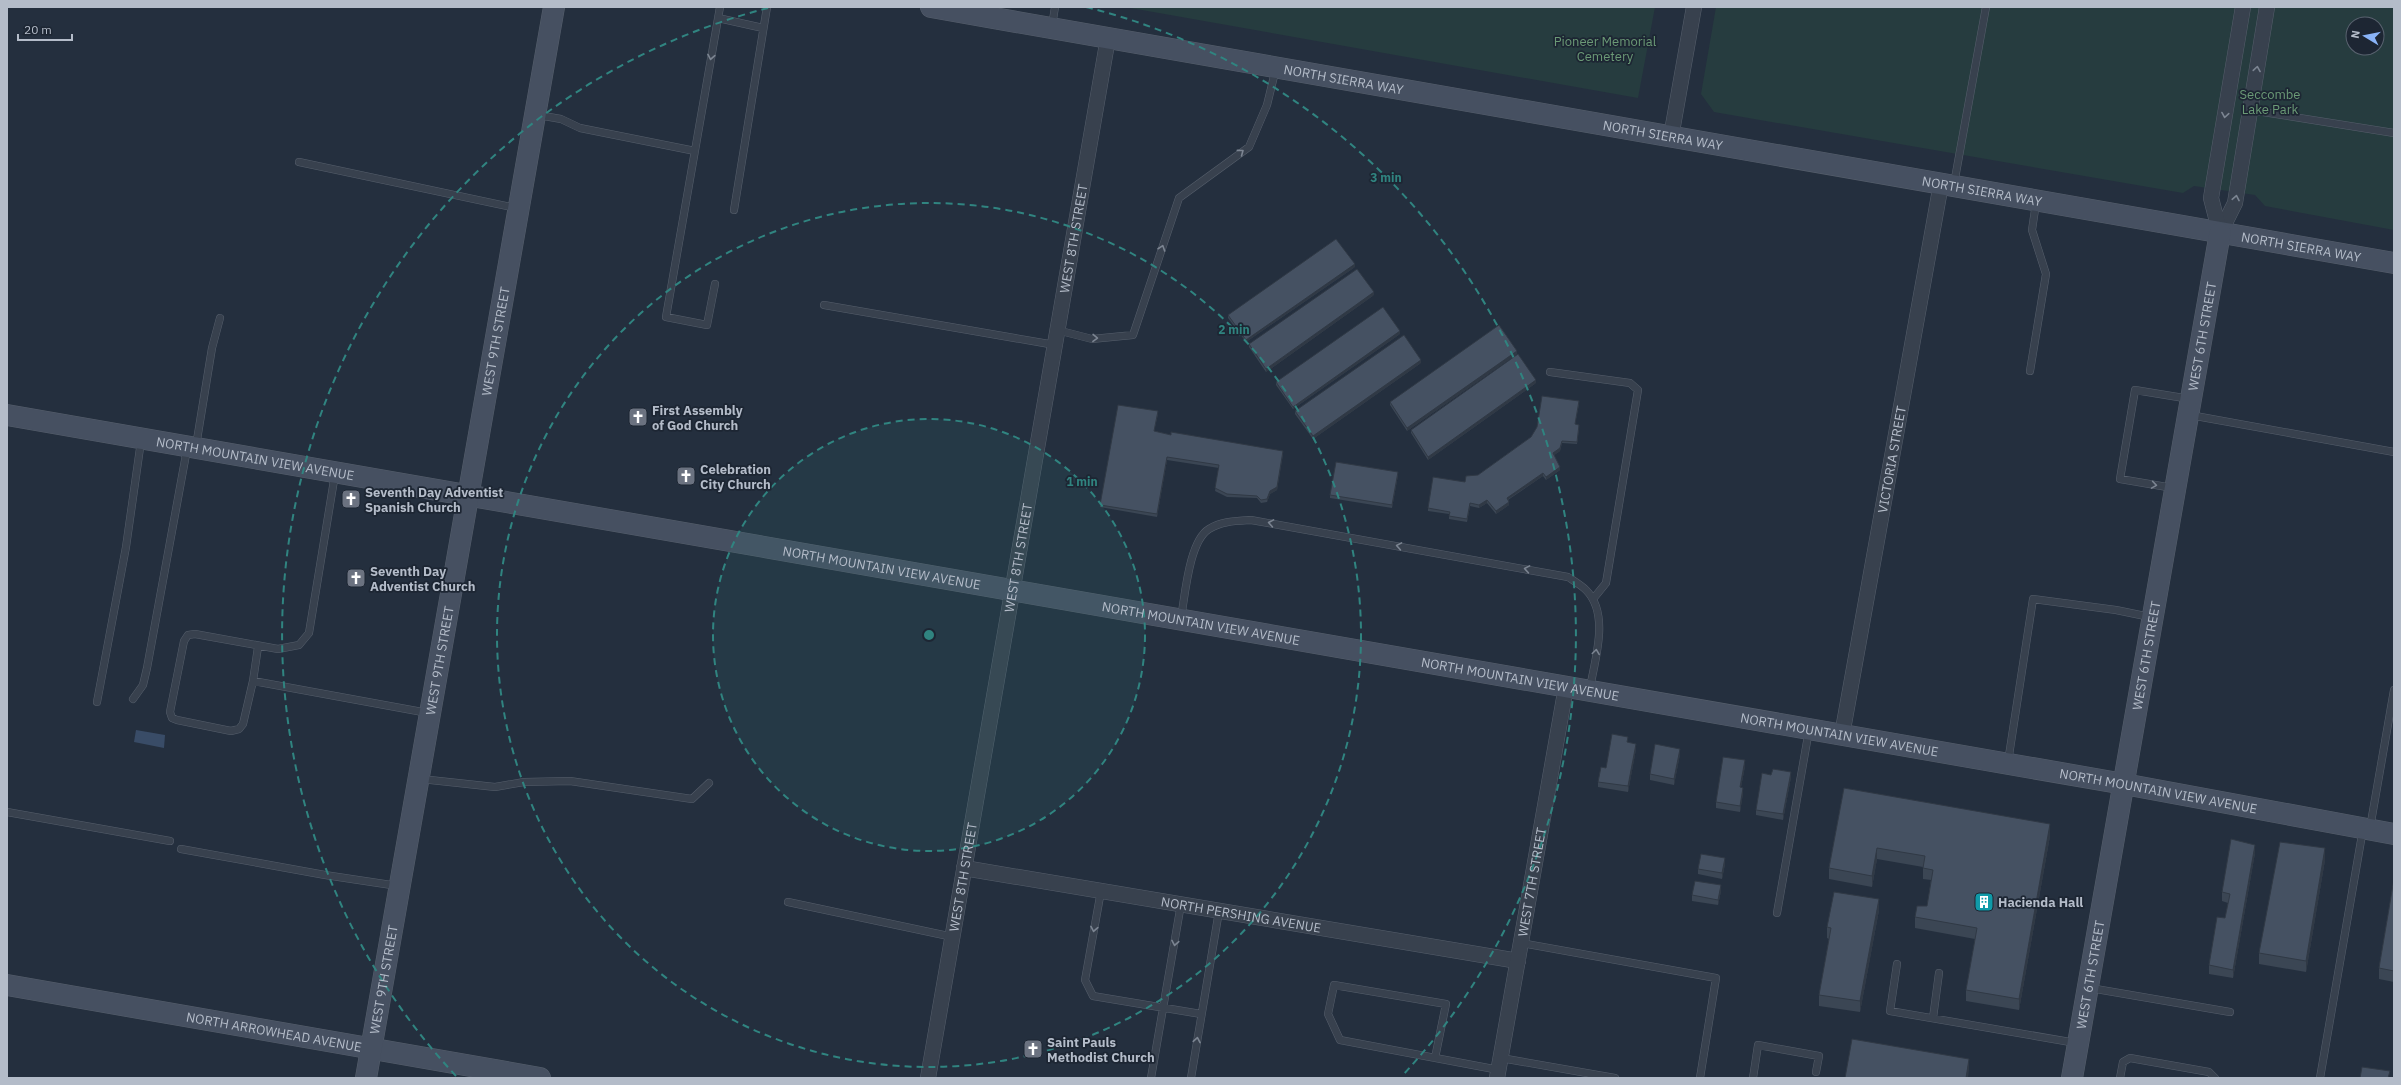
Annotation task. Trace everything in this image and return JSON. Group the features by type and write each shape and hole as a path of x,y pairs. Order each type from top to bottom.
{"street":[{"name":"WEST 9TH STREET","path":"366,1078 554,7"},
{"path":"1671,137 1694,7"},
{"path":"2220,233 2211,198 2243,7"},
{"path":"2220,233 2236,203 2267,7"},
{"name":"NORTH SIERRA WAY","path":"944,8 1276,68 2394,263"},
{"name":"WEST 8TH STREET","path":"928,1078 1108,38"},
{"name":"VICTORIA STREET","path":"1842,735 1948,185"},
{"name":"WEST 6TH STREET","path":"2072,1078 2220,233"},
{"name":"NORTH MOUNTAIN VIEW AVENUE","path":"7,415 1590,690 2124,784 2394,834"},
{"name":"WEST 7TH STREET","path":"1499,1069 1566,687"},
{"name":"NORTH PERSHING AVENUE","path":"964,868 1518,961"},
{"name":"NORTH ARROWHEAD AVENUE","path":"7,985 540,1078"}],"lane":[{"path":"715,284 707,325 666,317 720,7"},
{"path":"734,210 767,7"},
{"path":"1051,28 1055,7"},
{"path":"1948,185 1986,7"},
{"path":"718,18 763,28"},
{"path":"824,305 1056,338 1092,339 1133,335 1179,198 1249,147 1267,105 1276,68"},
{"path":"2250,110 2394,133"},
{"path":"535,114 561,119 580,128 695,151"},
{"path":"298,162 519,208"},
{"path":"2030,371 2046,274 2032,230 2036,200"},
{"path":"133,699 142,685 147,668 191,447 212,348 220,318"},
{"path":"1550,372 1630,383 1638,390 1606,583 1593,599"},
{"path":"2175,488 2120,479 2135,390 2189,407 2394,452"},
{"path":"97,702 124,563 142,438"},
{"path":"258,647 243,724 239,729 231,730 172,718 170,712 184,641 188,636 195,634 258,647 278,649 299,645 309,633 335,472"},
{"path":"1181,619 1192,555 1208,529 1228,521 1251,520 1568,577 1586,589 1598,609 1600,626 1590,690"},
{"path":"2008,764 2033,599 2116,610 2153,618"},
{"path":"252,681 430,713"},
{"path":"2320,1078 2366,830 2394,690"},
{"path":"1778,913 1810,729"},
{"path":"419,778 496,787 524,782 570,781 692,799 709,783"},
{"path":"7,812 170,842"},
{"path":"181,848 325,875 400,887"},
{"path":"1101,891 1085,980 1093,996 1202,1014"},
{"path":"788,902 953,936"},
{"path":"1151,1078 1181,904"},
{"path":"1190,1078 1219,911"},
{"path":"1521,943 1716,978 1700,1078"},
{"path":"1897,964 1890,1011 2078,1043"},
{"path":"1932,1018 1939,973"},
{"path":"1435,1058 1446,1004 1334,985 1328,1014 1340,1040 1435,1058 1499,1069 1615,1078"},
{"path":"2088,988 2230,1012"},
{"path":"1753,1078 1758,1045 1818,1056 1816,1072"},
{"path":"2120,1078 2123,1062 2130,1058 2209,1072 2215,1078"}],"green space":[{"name":"Pioneer Memorial Cemetery","path":"1125,7 1655,7 1638,98"},
{"name":"Seccombe Lake Park","path":"1716,7 2394,7 2394,230 2265,206 2255,195 2194,186 2183,193 1714,112 1701,94"}],"water":[{"path":"136,730 165,735 164,748 134,742"}],"building":[{"path":"1336,239 1355,264 1246,340 1228,315"},
{"path":"1357,269 1374,292 1266,369 1249,344"},
{"path":"1383,307 1400,331 1293,407 1276,382"},
{"path":"1499,325 1517,351 1407,428 1390,402"},
{"path":"1404,335 1421,360 1313,436 1295,411"},
{"path":"1518,354 1536,380 1428,457 1411,430"},
{"path":"1542,396 1579,401 1575,424 1579,425 1577,442 1562,441 1560,448 1553,453 1560,467 1546,477 1543,473 1507,498 1509,502 1496,511 1487,500 1479,505 1470,503 1467,519 1449,516 1450,512 1428,508 1433,477 1465,482 1466,476 1478,475 1531,437 1537,427"},
{"path":"1118,405 1158,411 1154,431 1171,435 1171,432 1283,451 1277,487 1270,491 1267,499 1261,500 1257,496 1227,494 1215,488 1219,465 1167,457 1157,514 1100,505"},
{"path":"1336,462 1398,472 1392,505 1330,495"},
{"path":"1612,734 1628,737 1627,742 1636,744 1628,786 1598,782 1601,767 1606,768"},
{"path":"1655,744 1680,749 1674,779 1650,774"},
{"path":"1723,757 1745,760 1740,787 1743,788 1740,806 1716,802"},
{"path":"1773,769 1791,772 1783,814 1756,810 1762,773 1771,775"},
{"name":"Hacienda Hall","path":"1844,788 2050,824 2019,999 1966,990 1977,928 1915,917 1917,906 1927,906 1933,870 1923,868 1925,856 1877,848 1872,876 1829,868"},
{"path":"2231,839 2255,845 2233,970 2209,965 2217,917 2225,918 2230,894 2222,892"},
{"path":"2280,842 2325,848 2306,961 2259,953"},
{"path":"1701,854 1725,858 1722,873 1698,869"},
{"path":"2394,879 2394,971 2379,968"},
{"path":"1695,881 1721,885 1718,900 1692,895"},
{"path":"1834,892 1879,899 1860,1001 1819,995 1831,928 1827,927"},
{"path":"1852,1039 1969,1059 1966,1078 1845,1078"},
{"path":"2362,1067 2390,1071 2388,1078 2360,1078"}],"place":[{"name":"First Assembly of God Church","path":"638,417"},
{"name":"Celebration City Church","path":"686,476"},
{"name":"Seventh Day Adventist Spanish Church","path":"351,499"},
{"name":"Seventh Day Adventist Church","path":"356,578"},
{"name":"Hacienda Hall","path":"1984,902"},
{"name":"Saint Pauls Methodist Church","path":"1033,1049"}]}
